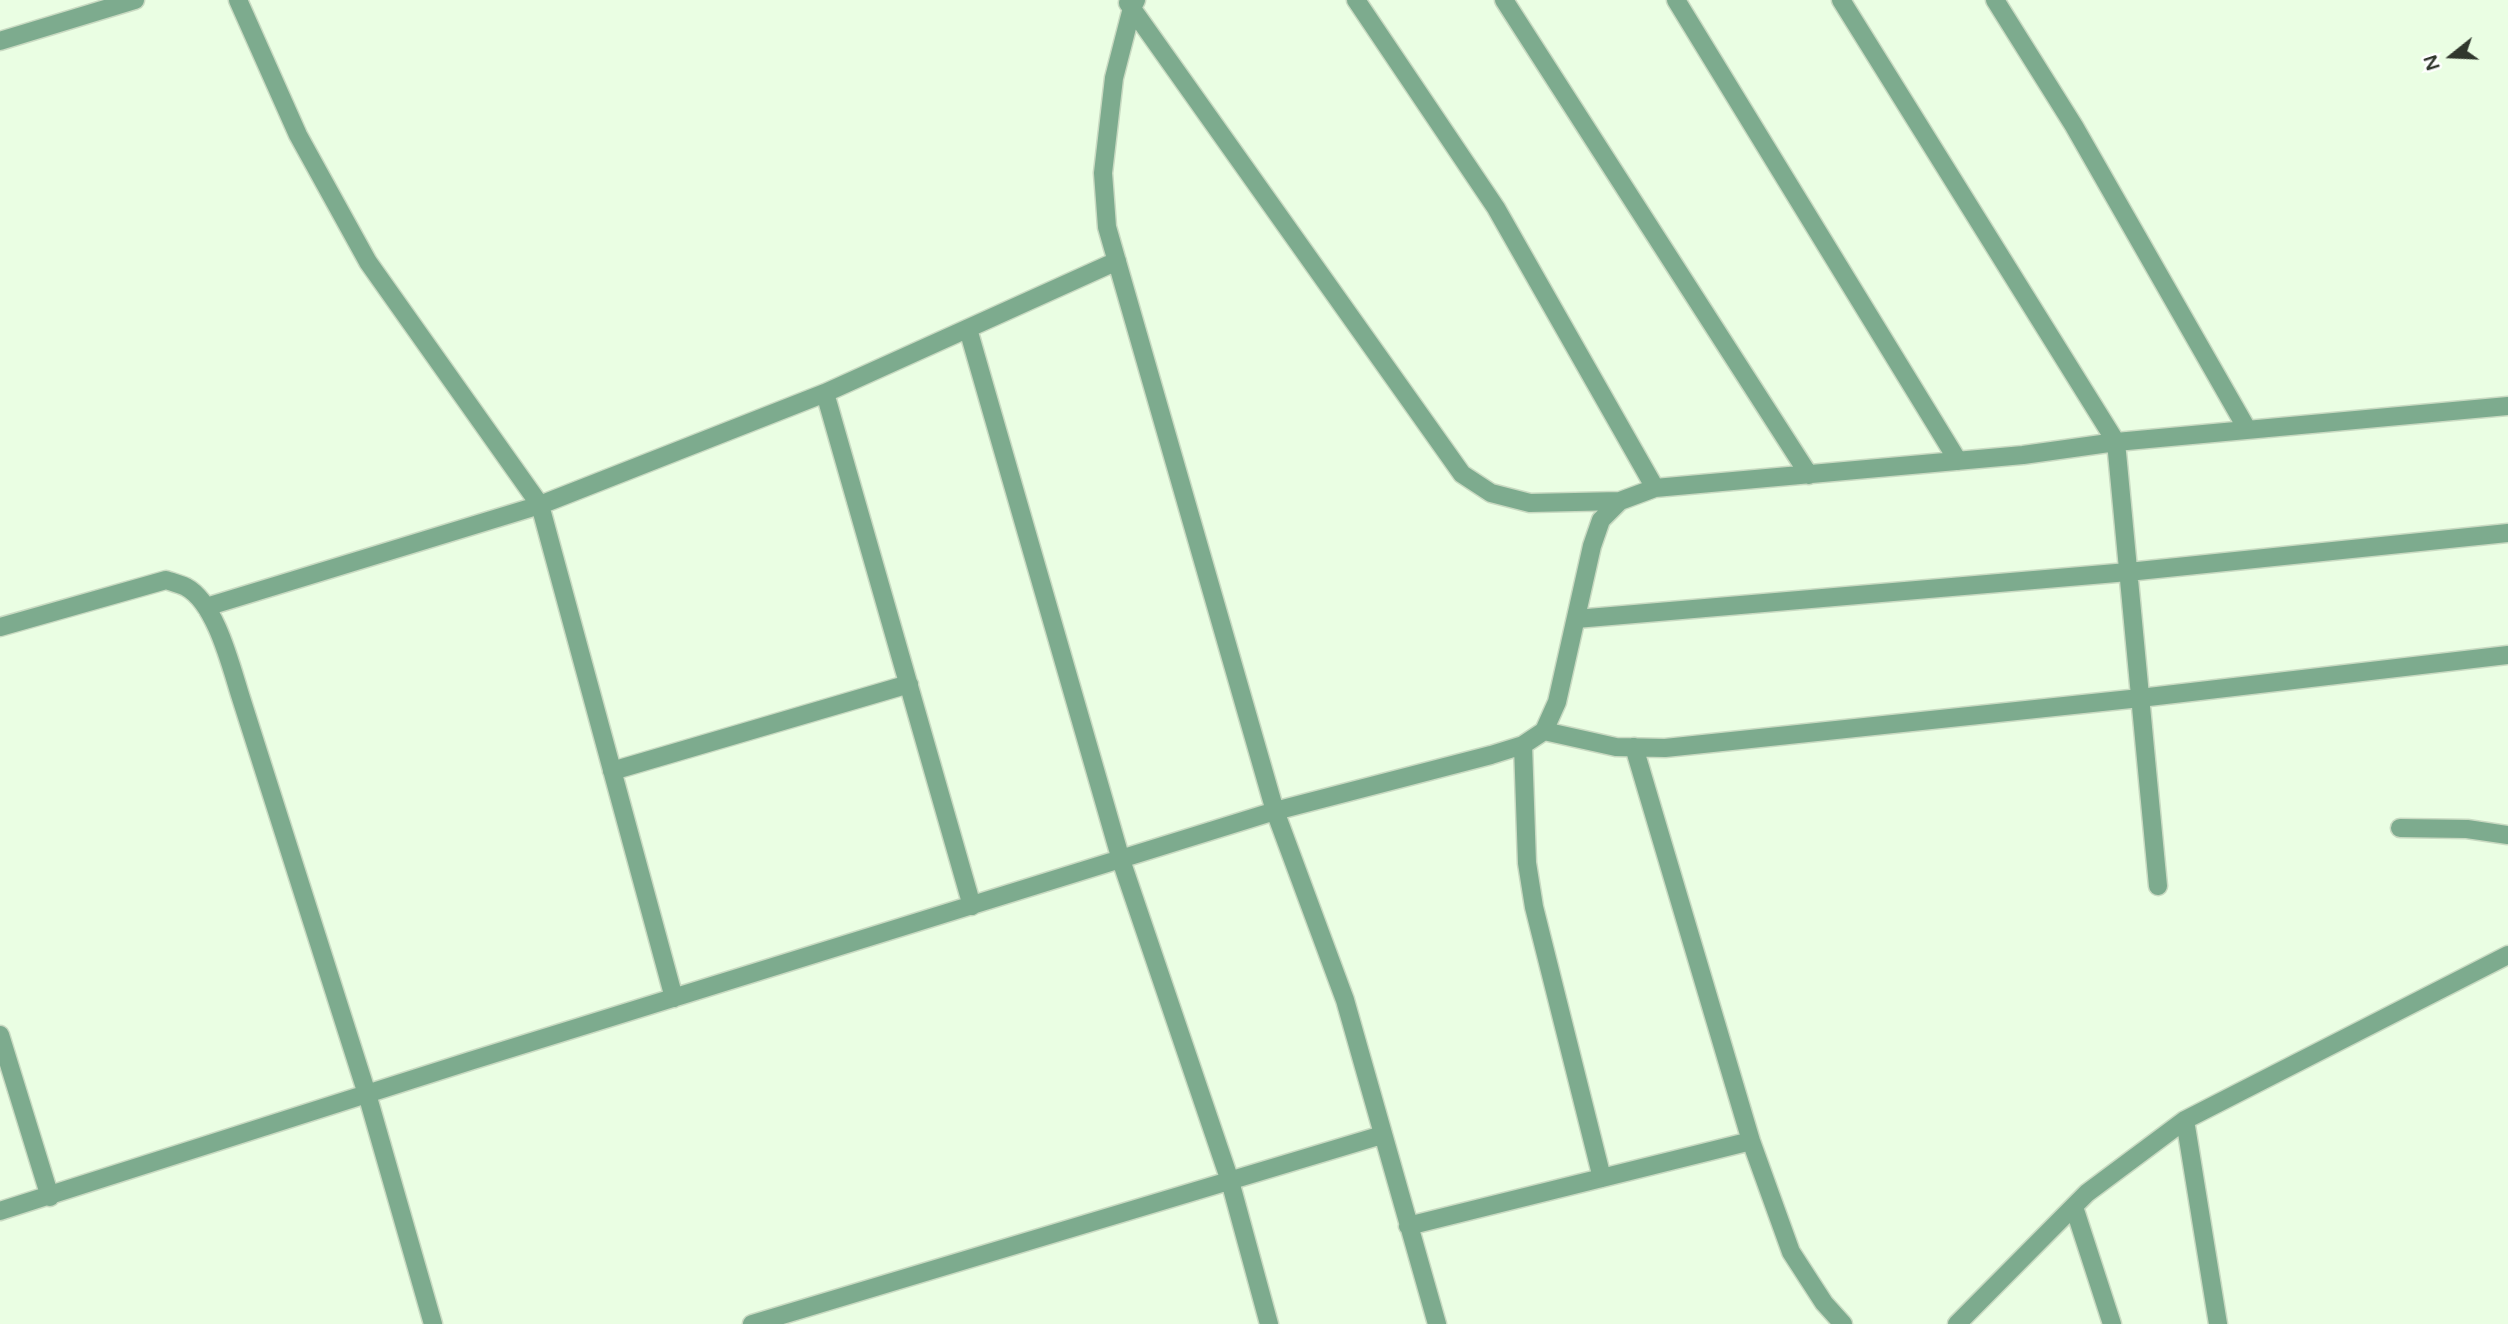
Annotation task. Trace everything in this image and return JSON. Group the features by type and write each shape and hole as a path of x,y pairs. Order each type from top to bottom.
{"street":[{"path":"0,41 135,0"},
{"path":"238,0 298,135 368,262 540,505 674,998"},
{"path":"1356,0 1496,208 1655,488"},
{"path":"1504,0 1809,475"},
{"path":"1676,0 1958,461"},
{"path":"1841,0 2116,442 2158,886"},
{"path":"1995,0 2074,126 2248,429"},
{"path":"1131,3 1462,474 1490,493 1530,503 1620,501 1655,488 2023,456 2116,442 2508,406"},
{"path":"1131,3 1114,78 1103,173 1107,227 1275,811 1345,1000 1437,1324"},
{"path":"206,607 540,505 825,393 1117,261"},
{"path":"968,328 1121,860 1230,1181 1269,1324"},
{"path":"825,393 972,906"},
{"path":"0,1211 1275,811 1523,745 1545,731 1557,702 1592,546 1601,520 1620,501"},
{"path":"1576,619 2128,572 2508,533"},
{"path":"0,627 166,580 188,587 206,607 221,636 367,1094 433,1324"},
{"path":"1545,731 1616,747 1665,748 2140,698 2508,655"},
{"path":"612,771 909,684"},
{"path":"1523,745 1527,863 1534,907 1602,1178"},
{"path":"1634,747 1751,1141 1791,1252 1824,1303 1843,1324"},
{"path":"2400,828 2467,830 2508,835"},
{"path":"1957,1324 2087,1193 2185,1120 2508,955"},
{"path":"0,1035 50,1197"},
{"path":"2185,1120 2218,1324"},
{"path":"752,1324 1382,1135"},
{"path":"1408,1226 1751,1141"},
{"path":"2074,1207 2112,1324"}]}
